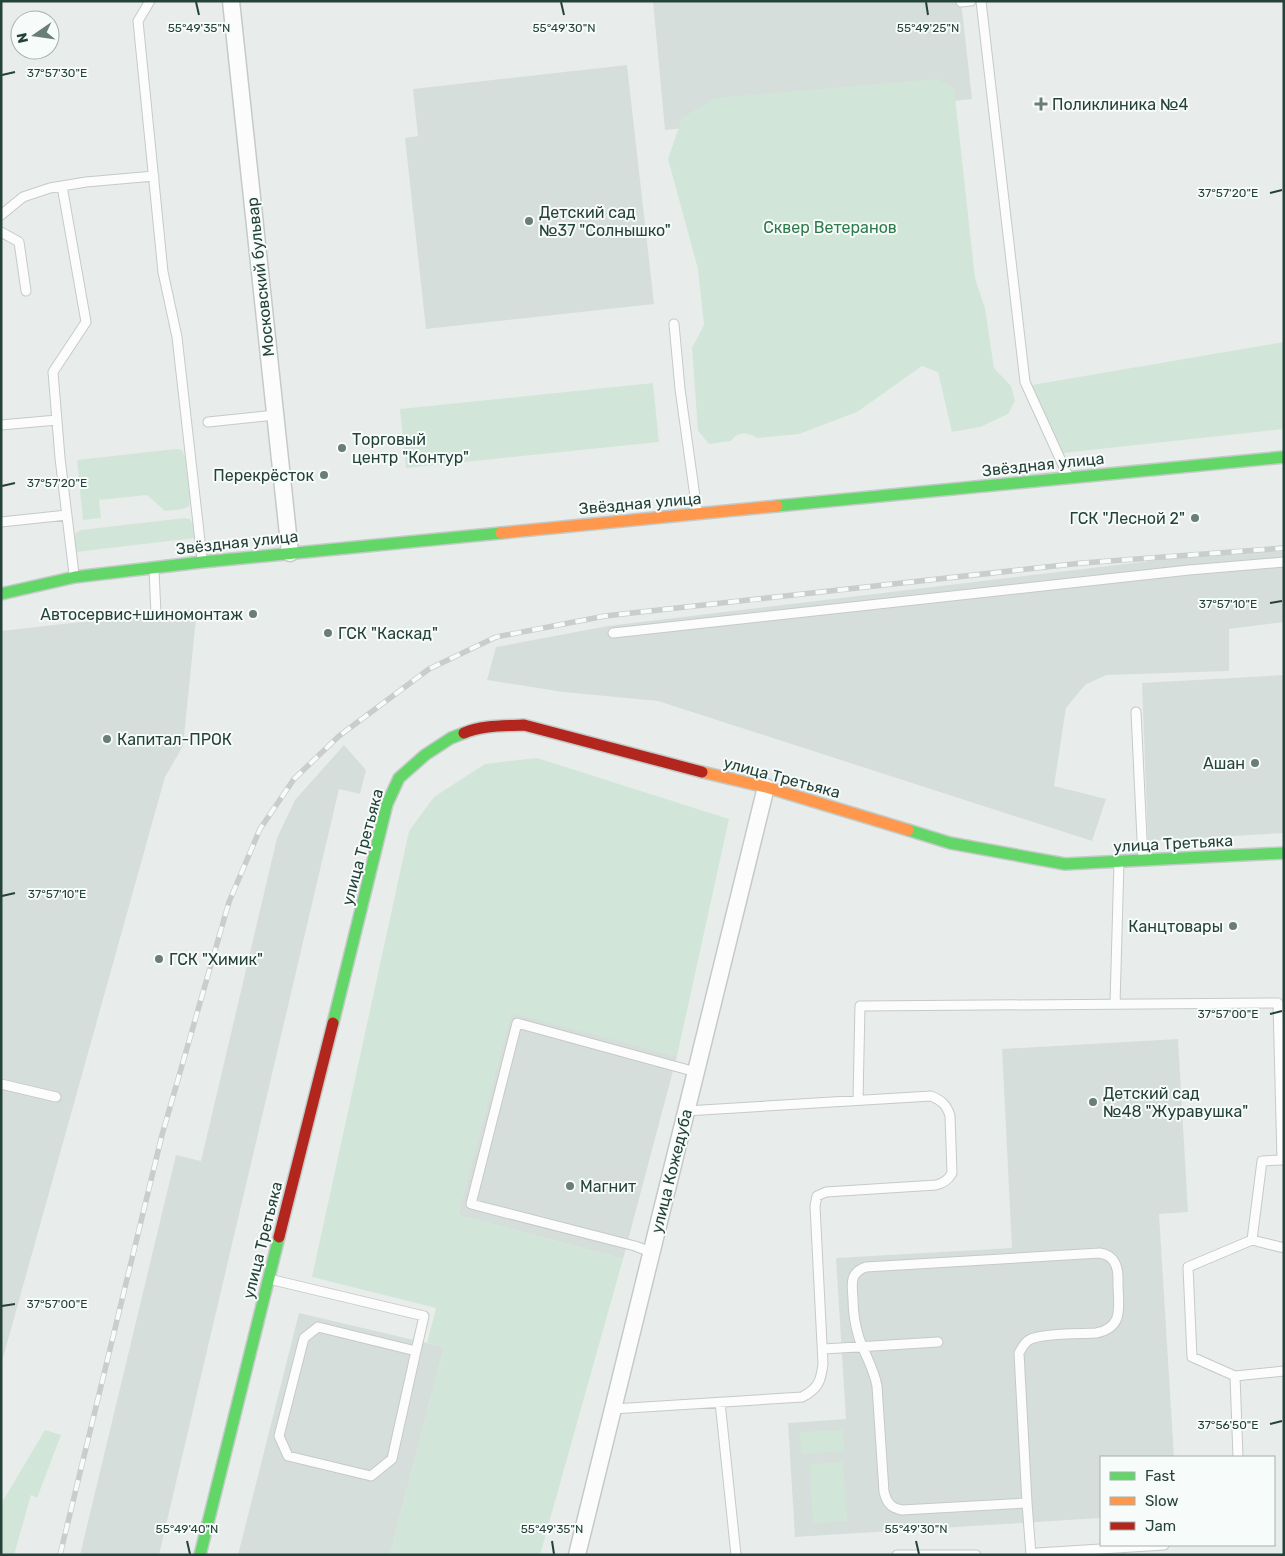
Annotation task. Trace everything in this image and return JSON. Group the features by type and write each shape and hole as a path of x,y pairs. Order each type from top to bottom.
{"street":[{"name":"Московский бульвар","path":"231,1 290,553"},
{"name":"Звёздная улица","path":"1,594 75,577 154,567 1284,457"},
{"name":"улица Третьяка","path":"200,1555 388,804 399,778 425,755 451,738 470,730 524,725 766,788 950,843 1065,864 1284,853"},
{"name":"улица Кожедуба","path":"577,1555 766,788"}],"lane":[{"path":"150,1 138,21 163,272 177,337 202,562"},
{"path":"961,2 971,1"},
{"path":"981,1 1025,382 1069,478"},
{"path":"1,215 23,197 50,188 86,182 154,176"},
{"path":"62,186 86,322 54,372 60,458 75,577"},
{"path":"1,232 19,242 26,291"},
{"path":"674,324 680,389 697,514"},
{"path":"208,422 248,421 275,414"},
{"path":"1,425 57,420"},
{"path":"1,522 67,515"},
{"path":"613,634 1179,571 1284,562"},
{"path":"154,567 156,614"},
{"path":"1136,712 1143,860"},
{"path":"1114,1004 1119,862"},
{"path":"858,1100 860,1006 1278,1003 1283,1160 1262,1161 1252,1240"},
{"path":"652,1252 471,1204 517,1024 696,1072"},
{"path":"1,1084 56,1097"},
{"path":"613,1409 802,1397 810,1393 822,1377 824,1349 815,1206 817,1196 826,1192 936,1186 943,1184 952,1173 950,1116 948,1109 943,1103 931,1096 686,1111"},
{"path":"1284,1248 1252,1240 1188,1267 1192,1357 1235,1376 1284,1370"},
{"path":"1028,1503 902,1510 889,1505 884,1492 878,1386 854,1319 852,1285 856,1272 866,1267 1100,1252 1110,1257 1117,1268 1120,1312 1113,1325 1102,1332 1096,1333 1038,1337 1029,1340 1019,1353 1032,1555 1037,1553 1148,1546"},
{"path":"269,1279 424,1316 392,1459 371,1476 288,1456 279,1436 304,1338 318,1327 416,1351"},
{"path":"824,1349 938,1342"},
{"path":"1235,1376 1238,1456"},
{"path":"720,1402 736,1555"},
{"path":"897,1555 976,1555"}],"shaded area":[{"path":"653,1 961,1 972,99 665,130"},
{"name":"Детский сад №37 \"Солнышко\"","path":"627,65 654,304 426,329 405,138 418,136 413,89"},
{"path":"1284,545 1284,622 1229,629 1229,671 1106,675 1085,685 1066,708 1054,786 1106,799 1092,841 658,701 563,692 487,680 496,647 608,626"},
{"path":"197,609 183,746 165,777 1,1365 1,631"},
{"path":"1284,675 1284,833 1148,841 1142,683"},
{"path":"344,745 366,770 360,794 339,789 159,1555 80,1555 176,1155 201,1161 277,838 295,800"},
{"path":"511,1012 677,1056 623,1259 458,1215"},
{"path":"1178,1039 1188,1212 1159,1214 1174,1456 1100,1456 1100,1518 795,1537 788,1423 846,1419 836,1258 1012,1248 1002,1049"},
{"path":"299,1313 444,1347 390,1555 238,1555"}],"green space":[{"name":"Сквер Ветеранов","path":"938,79 954,88 975,278 985,308 994,368 1011,386 1015,401 1008,414 980,427 952,432 938,372 922,366 857,412 799,434 757,438 740,434 731,441 709,444 698,431 692,348 704,325 698,269 668,159 682,118 715,98"},
{"path":"1284,342 1284,429 1063,453 1032,385"},
{"path":"653,383 659,442 406,468 400,409"},
{"path":"176,449 182,450 185,457 189,506 183,509 165,511 147,495 99,500 101,518 83,520 77,460"},
{"path":"190,519 193,524 195,538 76,552 76,533 81,530"},
{"path":"537,758 729,819 677,1056 511,1013 458,1215 623,1259 540,1555 390,1555 444,1347 427,1343 436,1308 312,1277 409,831 434,797 485,764"},
{"path":"45,1430 61,1435 37,1498 31,1495 14,1555 1,1555 1,1504"},
{"path":"843,1430 844,1451 801,1454 800,1432"},
{"path":"843,1462 847,1521 813,1523 810,1464"}],"railway":[{"path":"60,1555 162,1135 229,902 260,829 294,779 339,736 429,669 496,637 605,616 1082,563 1284,548"}],"traffic: fast":[{"path":"777,506 1284,457"},
{"path":"1,594 75,577 202,562 501,533"},
{"path":"333,1023 387,804 399,778 425,755 451,738 464,733"},
{"path":"908,830 950,843 1065,864 1284,853"},
{"path":"200,1555 279,1237"}],"traffic: slow":[{"path":"501,533 777,506"},
{"path":"702,772 766,787 908,830"}],"traffic: jam":[{"path":"464,733 486,727 524,725 702,772"},
{"path":"279,1237 333,1023"}],"place":[{"name":"Поликлиника №4","path":"1041,104"},
{"name":"Детский сад №37 \"Солнышко\"","path":"529,221"},
{"name":"Торговый центр \"Контур\"","path":"342,448"},
{"name":"Перекрёсток","path":"324,475"},
{"name":"ГСК \"Лесной 2\"","path":"1195,518"},
{"name":"Автосервис+шиномонтаж","path":"253,614"},
{"name":"ГСК \"Каскад\"","path":"328,633"},
{"name":"Капитал-ПРОК","path":"107,739"},
{"name":"Ашан","path":"1255,763"},
{"name":"Канцтовары","path":"1233,926"},
{"name":"ГСК \"Химик\"","path":"159,959"},
{"name":"Детский сад №48 \"Журавушка\"","path":"1093,1102"},
{"name":"Магнит","path":"570,1186"}]}
